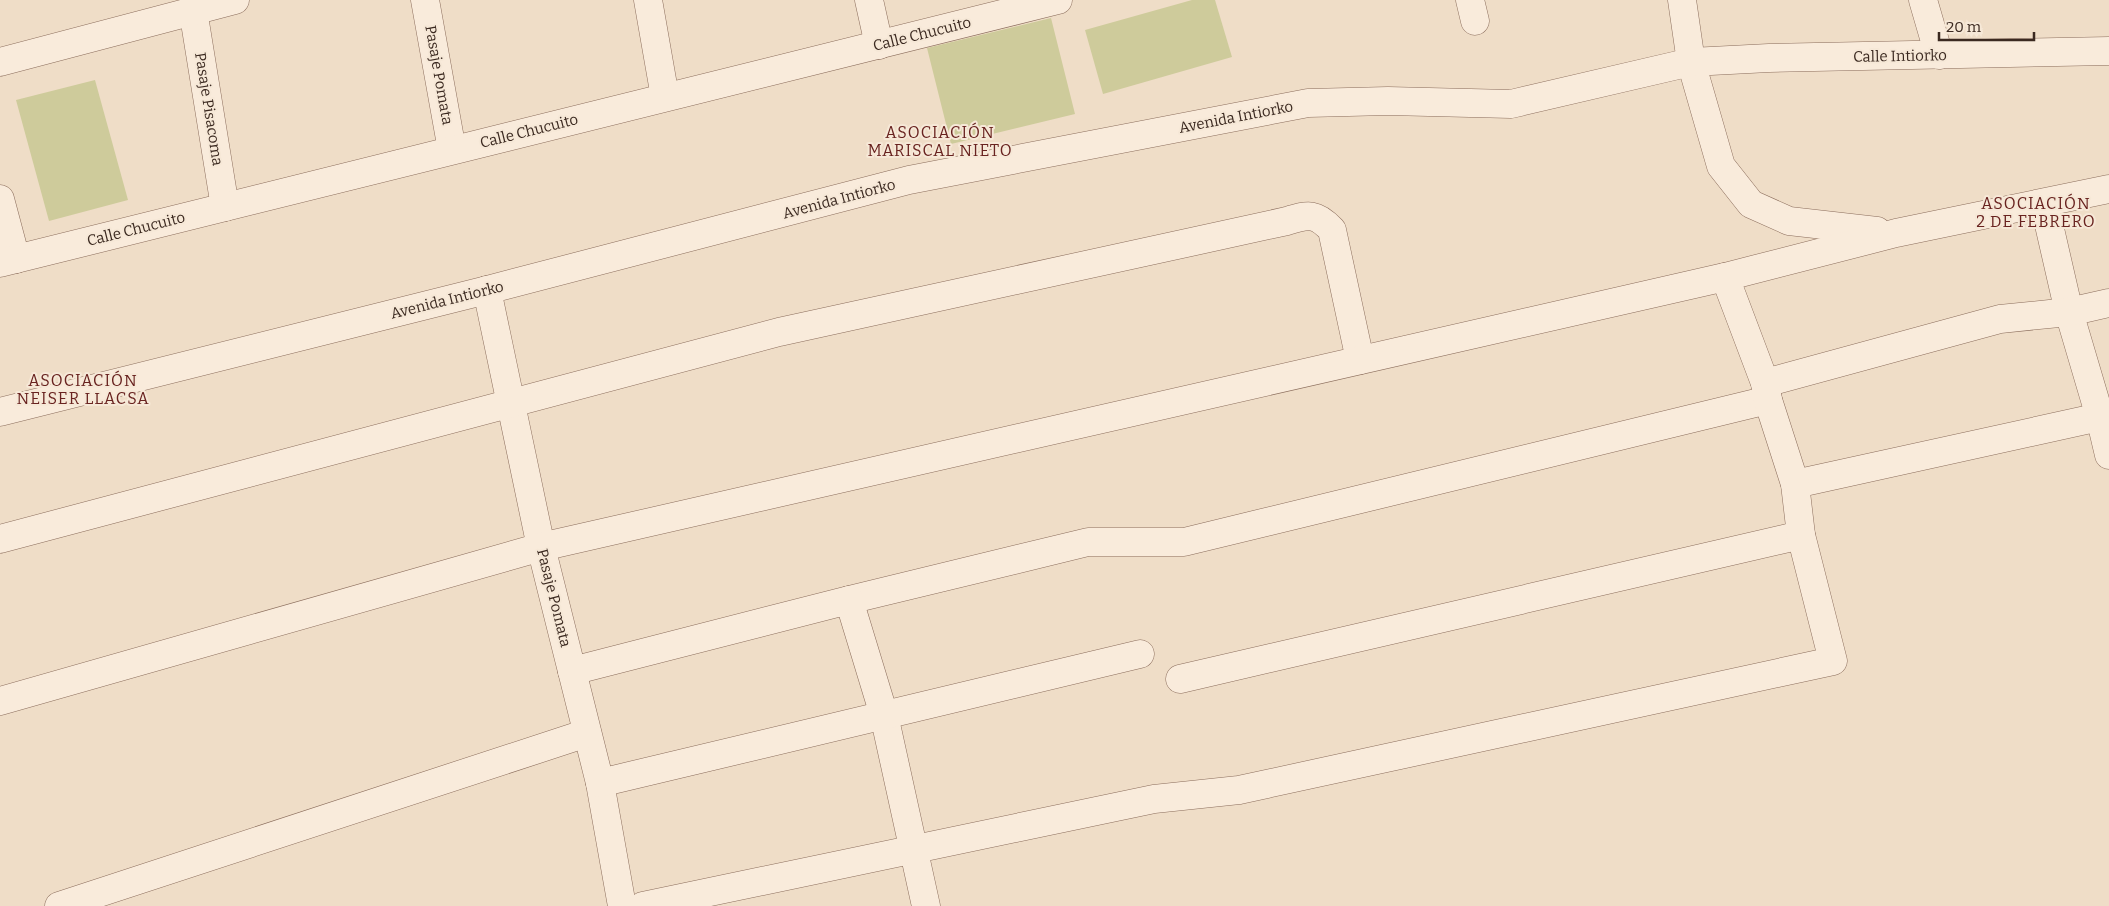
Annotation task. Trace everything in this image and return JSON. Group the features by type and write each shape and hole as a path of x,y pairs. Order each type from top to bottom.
{"street":[{"path":"0,62 234,0"},
{"name":"Pasaje Pomata","path":"425,0 452,150"},
{"path":"648,0 665,97"},
{"path":"869,0 879,44"},
{"name":"Calle Chucuito","path":"8,261 1058,0"},
{"path":"1682,0 1691,62 1721,166 1751,204 1789,221 1896,233"},
{"path":"1923,0 1939,55"},
{"name":"Pasaje Pisacoma","path":"193,10 225,207"},
{"name":"Calle Intiorko","path":"1691,62 1769,58 2109,51"},
{"name":"Avenida Intiorko","path":"0,412 487,290 909,180 1308,103 1388,101 1511,104 1691,62"},
{"path":"0,701 541,547 1725,277 1896,233 2109,189"},
{"path":"0,199 8,261"},
{"path":"2044,203 2069,312 2104,416 2109,455"},
{"path":"0,539 778,332 1287,222 1307,215 1322,219 1332,230 1360,360"},
{"path":"643,906 1154,800 1239,790 1833,661 1801,535 1794,484 1766,392 1725,277"},
{"name":"Pasaje Pomata","path":"487,290 541,547 600,783 622,906"},
{"path":"572,671 849,600 1088,542 1184,542 1766,392 2000,319 2069,312 2109,303"},
{"path":"1794,484 2104,416"},
{"path":"1180,679 1801,535"},
{"path":"849,600 884,715 926,906"},
{"path":"600,783 1140,654"},
{"path":"58,906 587,733"}],"shaded area":[{"path":"1192,0 1215,0 1232,57 1103,94 1085,30"},
{"path":"1051,18 1075,114 951,144 927,48"},
{"path":"95,80 128,200 49,221 16,100"}],"district":[{"name":"ASOCIACIÓN MARISCAL NIETO","path":"940,141"},
{"name":"ASOCIACIÓN 2 DE FEBRERO","path":"2036,212"},
{"name":"ASOCIACIÓN NEISER LLACSA","path":"83,389"}]}
